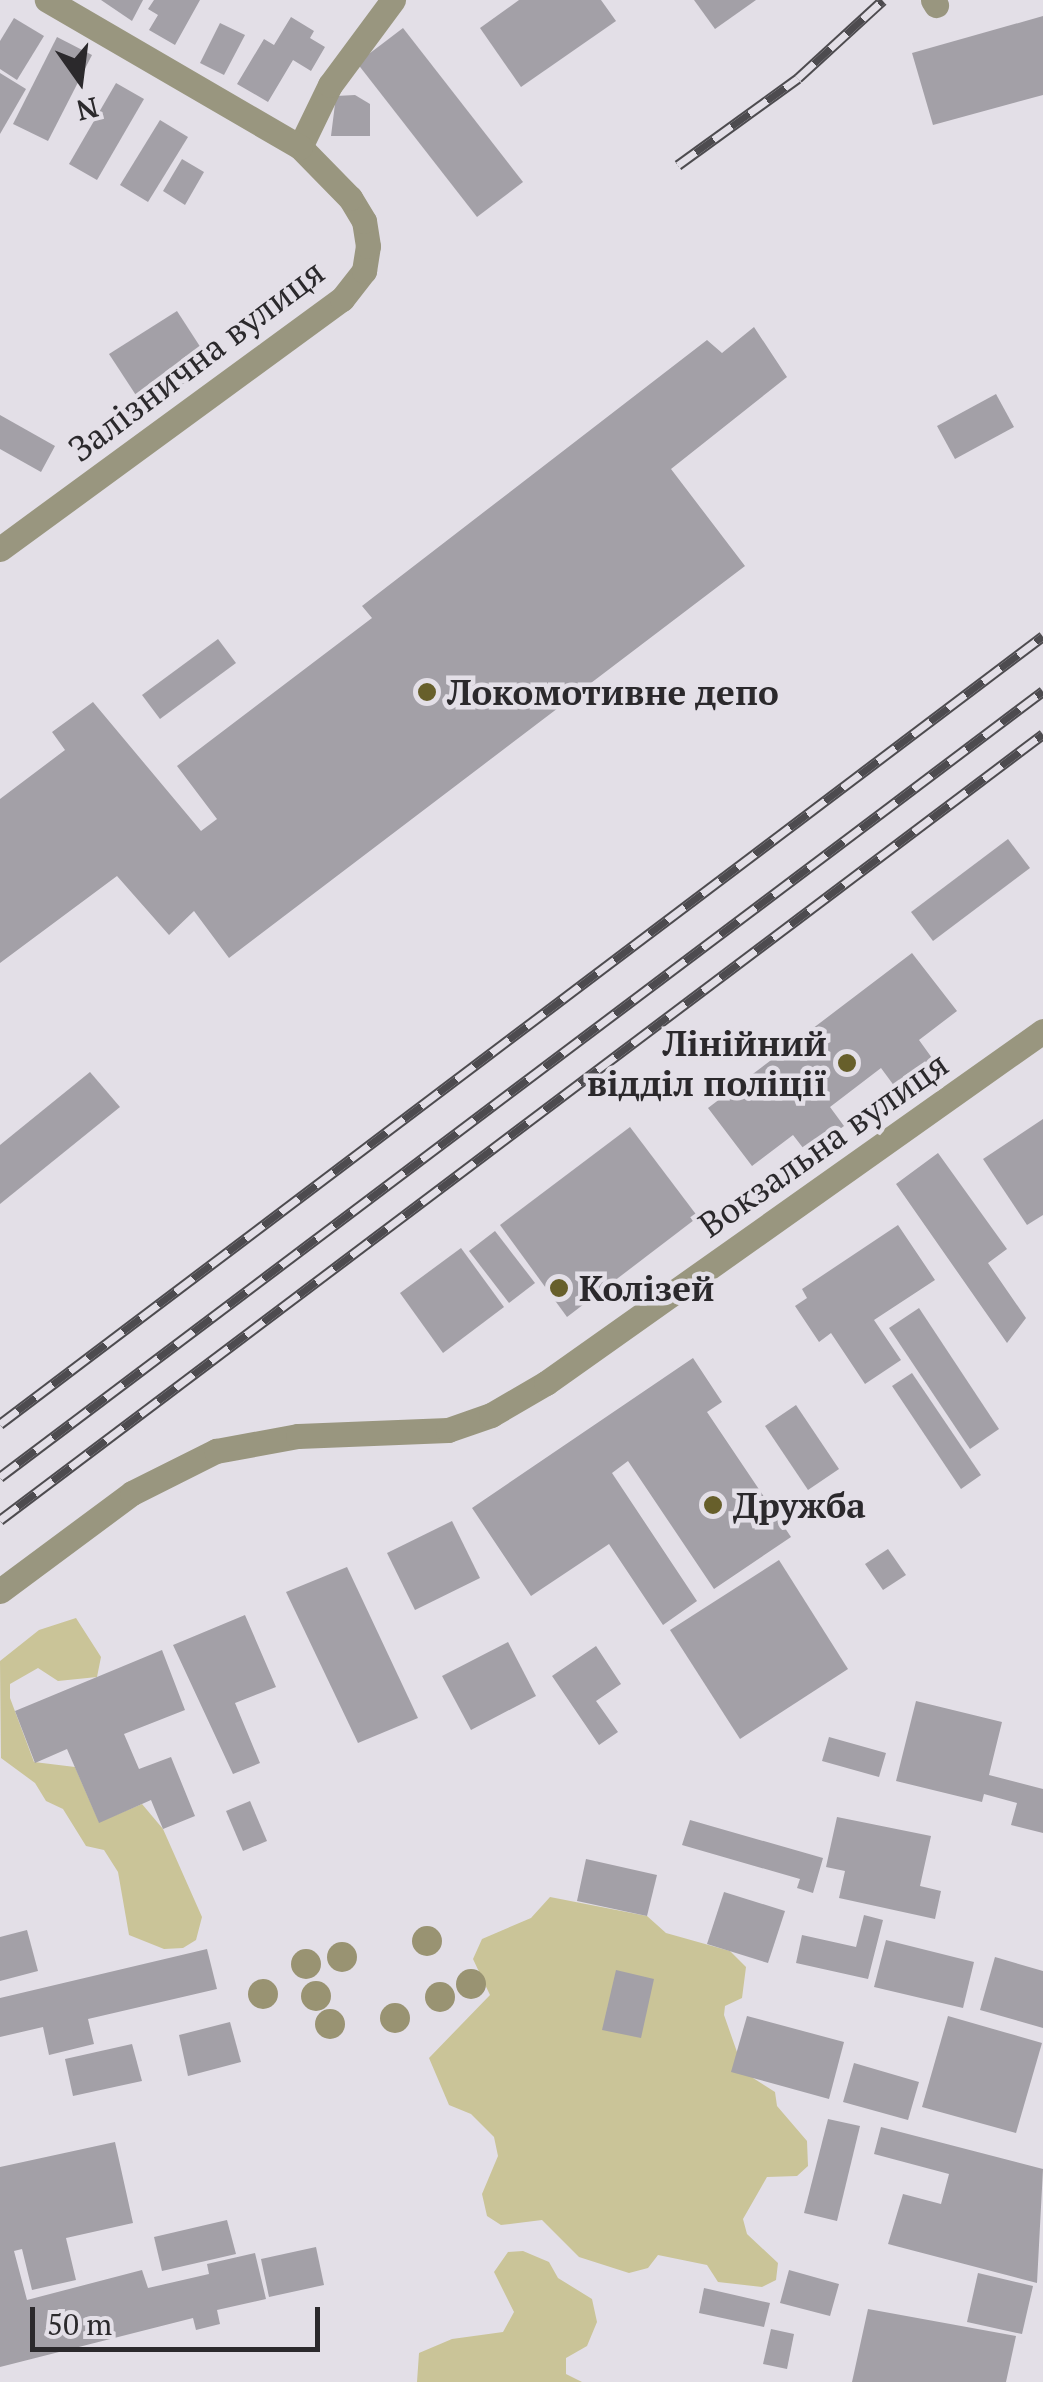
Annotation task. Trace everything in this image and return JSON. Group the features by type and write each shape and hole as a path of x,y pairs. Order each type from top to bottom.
{"street":[{"name":"Залізнична вулиця","path":"0,549 342,300 364,270 364,221 300,147 47,0"},
{"path":"300,147 330,85 393,0"},
{"name":"Вокзальна вулиця","path":"0,1591 132,1493 216,1451 298,1436 398,1437 491,1415 546,1383 1043,1031"}],"shaded area":[{"path":"76,1618 101,1657 97,1677 58,1681 38,1668 10,1684 10,1698 34,1762 75,1767 99,1822 142,1804 163,1829 202,1917 196,1940 183,1948 164,1949 129,1935 118,1872 104,1850 86,1846 63,1809 46,1801 35,1783 1,1758 0,1661 39,1630"},
{"path":"550,1897 647,1916 666,1933 730,1951 746,1967 742,1998 725,2006 724,2015 737,2052 753,2078 775,2092 777,2106 807,2141 808,2166 797,2176 767,2177 743,2219 747,2234 778,2263 776,2280 762,2287 718,2282 707,2265 658,2255 648,2268 629,2273 579,2257 542,2220 501,2225 487,2216 482,2194 498,2156 494,2137 471,2114 449,2105 429,2058 490,1995 473,1959 482,1939 531,1918"},
{"path":"523,2251 549,2262 558,2278 592,2299 597,2322 587,2346 566,2358 566,2374 582,2382 417,2382 419,2353 452,2339 503,2332 514,2312 494,2272 508,2252"}],"building":[{"path":"101,0 143,0 132,21"},
{"path":"154,0 200,0 175,45 149,30 158,15 148,9"},
{"path":"519,0 601,0 616,21 521,87 480,28"},
{"path":"694,0 756,0 715,29"},
{"path":"1043,16 1043,95 933,125 912,53"},
{"path":"291,17 314,31 310,38 325,47 311,71 293,60 268,102 237,84 264,39 274,45"},
{"path":"14,18 44,36 17,80 0,69 0,41"},
{"path":"220,23 245,35 224,75 200,63"},
{"path":"403,28 523,182 477,217 357,63"},
{"path":"57,37 92,55 48,141 13,124"},
{"path":"0,73 26,89 0,134"},
{"path":"116,83 144,99 97,180 69,164"},
{"path":"355,95 370,104 370,136 331,136 336,96"},
{"path":"160,120 188,137 148,202 120,185"},
{"path":"182,159 204,172 185,205 163,191"},
{"path":"177,311 212,365 145,409 109,354"},
{"name":"Локомотивне депо","path":"754,327 787,377 671,469 745,566 229,958 194,911 169,935 117,876 0,963 0,799 65,750 52,732 93,702 201,831 217,819 177,766 372,618 362,606 707,340 722,353"},
{"path":"996,394 1014,427 955,459 937,426"},
{"path":"0,415 55,446 41,472 0,449"},
{"path":"218,639 236,663 160,719 142,695"},
{"path":"1008,839 1030,868 933,941 911,912"},
{"name":"Лінійний відділ поліції","path":"912,953 957,1011 919,1040 932,1058 895,1087 881,1068 830,1107 844,1126 807,1153 793,1135 752,1166 708,1108"},
{"path":"90,1072 120,1107 0,1204 0,1145"},
{"path":"1043,1119 1043,1215 1027,1225 983,1159"},
{"path":"630,1127 698,1217 567,1317 500,1225"},
{"path":"938,1153 1007,1249 988,1263 1026,1318 1007,1343 896,1184"},
{"path":"898,1225 935,1280 874,1320 901,1360 865,1384 831,1333 819,1342 795,1306 807,1298 802,1289"},
{"path":"495,1231 535,1283 509,1303 469,1251"},
{"path":"461,1248 504,1307 443,1353 400,1293"},
{"path":"919,1308 999,1429 970,1449 889,1328"},
{"name":"Дружба","path":"693,1358 722,1402 707,1412 791,1537 714,1589 628,1461 612,1473 697,1601 663,1625 609,1544 531,1596 472,1508"},
{"path":"912,1373 981,1475 961,1489 892,1386"},
{"path":"796,1405 839,1469 808,1490 765,1426"},
{"path":"452,1521 480,1578 415,1610 387,1553"},
{"path":"888,1549 906,1575 883,1590 865,1564"},
{"path":"779,1560 848,1669 740,1739 670,1630"},
{"path":"347,1567 418,1718 358,1743 286,1592"},
{"path":"245,1615 276,1687 235,1703 260,1763 233,1774 173,1645"},
{"path":"508,1642 536,1696 471,1730 442,1676"},
{"path":"596,1646 621,1684 596,1701 618,1732 599,1745 552,1676"},
{"path":"162,1650 185,1710 124,1734 139,1769 171,1757 195,1816 163,1829 151,1800 99,1823 67,1749 35,1763 15,1711"},
{"path":"916,1701 1002,1722 989,1775 1043,1789 1043,1833 1011,1825 1017,1803 984,1794 982,1802 896,1781"},
{"path":"829,1737 886,1753 879,1777 822,1761"},
{"path":"250,1801 267,1841 243,1851 226,1811"},
{"path":"837,1817 931,1836 920,1886 941,1891 935,1919 839,1898 845,1871 826,1867"},
{"path":"690,1820 823,1858 813,1893 797,1888 800,1879 682,1845"},
{"path":"586,1859 657,1875 647,1916 577,1901"},
{"path":"724,1892 785,1911 768,1963 707,1944"},
{"path":"864,1915 883,1920 868,1979 796,1963 802,1935 856,1947"},
{"path":"27,1930 38,1971 0,1981 0,1937"},
{"path":"886,1940 974,1962 963,2008 874,1987"},
{"path":"207,1949 217,1989 88,2019 94,2044 49,2055 43,2027 0,2037 0,1998"},
{"path":"995,1957 1043,1971 1043,2028 980,2010"},
{"path":"616,1970 654,1979 641,2038 602,2030"},
{"path":"747,2016 844,2042 829,2099 731,2072"},
{"path":"948,2016 1042,2043 1016,2133 922,2107"},
{"path":"230,2022 241,2062 188,2076 179,2035"},
{"path":"132,2044 142,2081 73,2096 65,2059"},
{"path":"854,2063 919,2082 908,2120 843,2102"},
{"path":"828,2119 860,2126 837,2221 804,2213"},
{"path":"881,2127 1043,2169 1037,2283 888,2244 903,2194 941,2204 949,2174 874,2154"},
{"path":"115,2142 133,2223 66,2238 76,2280 32,2290 22,2249 14,2251 27,2300 142,2270 148,2288 209,2274 207,2264 255,2253 266,2299 217,2310 220,2324 196,2330 193,2318 0,2367 0,2167"},
{"path":"227,2220 236,2254 162,2271 154,2237"},
{"path":"316,2247 324,2285 269,2297 261,2259"},
{"path":"789,2270 839,2284 830,2316 780,2303"},
{"path":"978,2273 1033,2286 1022,2334 967,2322"},
{"path":"704,2288 770,2303 764,2327 699,2313"},
{"path":"868,2309 1016,2336 1006,2382 852,2382"},
{"path":"771,2329 794,2334 787,2369 763,2364"}],"railway":[{"path":"678,165 798,78 883,0"},
{"path":"0,1424 1043,636"},
{"path":"0,1477 1043,691"},
{"path":"0,1520 1043,734"}],"place":[{"name":"Локомотивне депо","path":"427,692"},
{"name":"Лінійний відділ поліції","path":"847,1063"},
{"name":"Колізей","path":"559,1288"},
{"name":"Дружба","path":"713,1505"}]}
